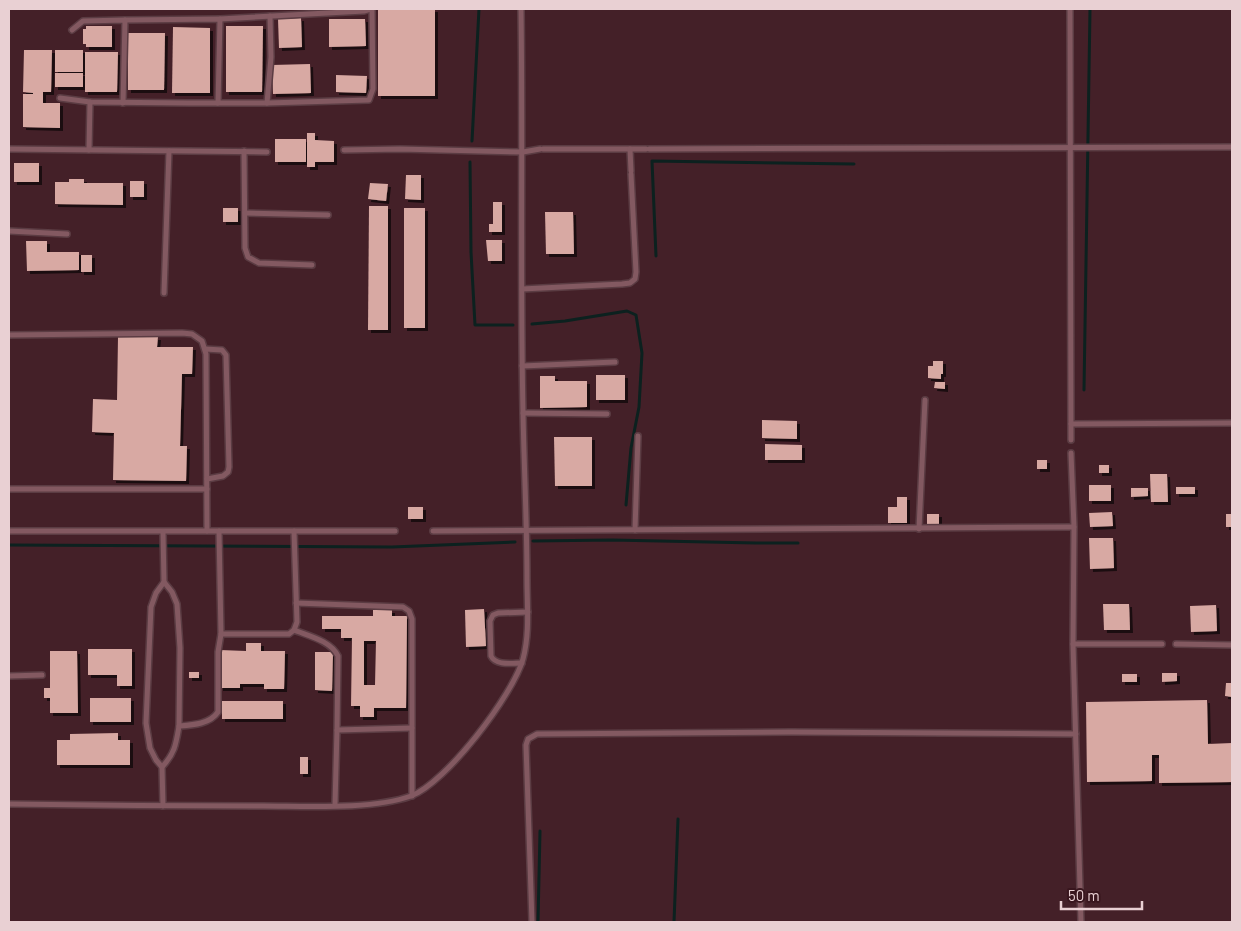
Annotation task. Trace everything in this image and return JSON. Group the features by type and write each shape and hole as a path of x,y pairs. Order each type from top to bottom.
{"lane":[{"path":"60,98 90,102 124,103 267,103 369,100 373,89 371,9 364,11 220,19 90,20 77,25 72,30"},
{"path":"9,804 163,806 335,805 375,803 412,796 426,788 445,772 464,750 516,679 526,644 528,612 522,413 523,152 521,9"},
{"path":"1070,9 1071,440"},
{"path":"267,103 271,57 270,16"},
{"path":"218,103 220,19"},
{"path":"124,103 125,20"},
{"path":"89,150 90,102"},
{"path":"344,150 400,149 523,152 542,149 1232,147"},
{"path":"9,149 267,152"},
{"path":"522,289 622,284 630,283 634,279 636,272 630,149"},
{"path":"164,293 169,151"},
{"path":"244,151 245,248 248,257 259,263 312,265"},
{"path":"245,213 328,215"},
{"path":"9,231 67,234"},
{"path":"9,335 182,333 198,337 205,349 207,531"},
{"path":"205,349 222,350 226,354 229,457 229,470 227,474 207,479"},
{"path":"522,366 615,362"},
{"path":"918,529 925,400"},
{"path":"522,413 607,414"},
{"path":"1071,424 1232,424"},
{"path":"635,530 638,436"},
{"path":"1071,453 1074,527 1073,644 1081,922"},
{"path":"9,489 207,489"},
{"path":"433,531 1074,527"},
{"path":"9,531 395,531"},
{"path":"179,726 190,726 214,719 218,712 218,652 221,634 219,531"},
{"path":"221,634 288,634 294,630 297,622 294,531"},
{"path":"163,532 164,582 156,593 151,608 146,724 150,748 162,767 163,806"},
{"path":"162,767 171,758 179,726 180,648 177,604 172,592 164,582"},
{"path":"296,603 402,608 409,611 412,619 412,796"},
{"path":"522,663 499,663 493,660 491,656 490,621 493,615 498,613 528,612"},
{"path":"294,630 328,644 335,649 338,656 335,805"},
{"path":"1073,644 1162,644"},
{"path":"1176,644 1232,644"},
{"path":"9,676 42,674"},
{"path":"336,730 412,728"},
{"path":"532,922 526,745 528,739 538,734 800,732 1076,734"}],"building":[{"path":"378,9 435,9 435,96 378,96"},
{"path":"301,18 302,47 279,48 278,19"},
{"path":"329,19 365,19 366,46 329,47"},
{"path":"86,26 112,26 112,47 86,47 86,44 83,44 83,29 86,29"},
{"path":"226,26 263,26 262,92 226,92"},
{"path":"173,27 210,28 210,93 172,93"},
{"path":"128,33 165,33 164,90 128,90"},
{"path":"24,50 52,50 51,92 43,92 43,103 60,103 60,128 23,127 23,94 33,94 23,92"},
{"path":"55,50 83,50 83,72 55,72"},
{"path":"85,52 118,52 117,92 85,92"},
{"path":"310,64 311,93 273,94 272,65"},
{"path":"55,73 83,73 83,87 55,87"},
{"path":"336,75 367,76 366,93 336,92"},
{"path":"307,133 315,133 315,140 334,141 334,162 315,162 315,167 307,167"},
{"path":"275,139 306,139 306,162 275,162"},
{"path":"14,163 39,163 39,182 14,182"},
{"path":"406,175 421,175 421,200 405,199"},
{"path":"69,179 84,179 84,183 123,183 123,205 55,204 55,182 69,182"},
{"path":"130,181 144,181 144,197 130,197"},
{"path":"370,183 388,184 386,201 368,199"},
{"path":"493,202 502,202 502,232 489,232 489,224 493,224"},
{"path":"369,206 388,206 388,330 368,330"},
{"path":"223,208 238,208 238,222 223,222"},
{"path":"404,208 425,208 425,328 404,328"},
{"path":"545,212 573,212 574,254 546,254"},
{"path":"486,240 502,240 502,261 488,261"},
{"path":"26,241 47,241 47,252 79,252 79,270 27,271"},
{"path":"81,255 92,255 92,272 81,272"},
{"path":"118,337 158,337 157,347 193,347 192,374 182,374 180,446 187,446 186,481 113,480 114,433 92,432 93,399 117,400"},
{"path":"933,361 943,361 941,379 928,378 928,366 933,366"},
{"path":"596,375 625,375 625,400 596,400"},
{"path":"540,376 555,376 555,381 587,381 587,407 540,408"},
{"path":"935,382 945,382 945,389 934,388"},
{"path":"762,420 797,421 797,439 762,438"},
{"path":"554,437 592,437 592,486 555,486"},
{"path":"765,444 802,445 802,460 765,460"},
{"path":"1037,460 1047,460 1047,469 1037,469"},
{"path":"1099,465 1109,465 1109,473 1099,473"},
{"path":"1150,474 1167,474 1168,502 1151,502"},
{"path":"1089,485 1111,485 1111,501 1089,501"},
{"path":"1176,487 1195,487 1195,494 1176,494"},
{"path":"1131,488 1148,488 1148,496 1131,497"},
{"path":"897,497 907,497 907,523 888,523 888,507 897,507"},
{"path":"408,507 423,507 423,519 408,519"},
{"path":"1112,512 1113,526 1090,527 1089,513"},
{"path":"927,514 939,514 939,525 927,525"},
{"path":"1226,514 1232,514 1232,527 1226,527"},
{"path":"1089,538 1113,538 1114,568 1090,569"},
{"path":"1103,604 1129,604 1130,630 1104,630"},
{"path":"1216,605 1217,631 1191,632 1190,606"},
{"path":"484,609 486,646 466,647 465,610"},
{"path":"373,610 392,610 392,616 407,616 406,708 374,708 374,717 360,717 360,706 351,706 352,638 341,638 341,629 322,629 322,616 373,616","holes":["364,641 376,641 375,685 364,685"]},
{"path":"246,643 261,643 261,651 285,651 284,689 264,689 264,684 240,684 240,688 220,688 220,650 246,651"},
{"path":"88,649 132,649 132,686 117,686 117,675 88,675"},
{"path":"50,651 77,651 78,713 50,713 50,698 44,698 44,688 50,688"},
{"path":"315,652 333,652 332,691 315,690"},
{"path":"189,672 199,672 199,678 189,678"},
{"path":"1162,673 1177,673 1177,681 1162,682"},
{"path":"1122,674 1137,674 1137,682 1122,682"},
{"path":"1226,683 1232,683 1232,697 1225,696"},
{"path":"90,698 131,698 131,722 90,722"},
{"path":"1207,700 1208,744 1232,743 1232,782 1159,783 1159,755 1152,755 1152,781 1087,782 1086,702"},
{"path":"222,701 283,701 283,719 222,719"},
{"path":"118,733 118,740 130,740 130,765 57,765 57,740 70,740 70,734"},
{"path":"300,757 308,757 308,774 300,774"}],"waterway":[{"path":"472,141 479,9"},
{"path":"1084,390 1090,9"},
{"path":"656,256 652,161 854,164"},
{"path":"470,162 471,252 475,325 513,325"},
{"path":"532,324 565,321 627,311 636,315 642,353 639,407 631,448 626,505"},
{"path":"533,541 612,540 798,543"},
{"path":"9,545 392,547 515,542"},
{"path":"674,922 678,819"},
{"path":"538,922 540,831"}]}
